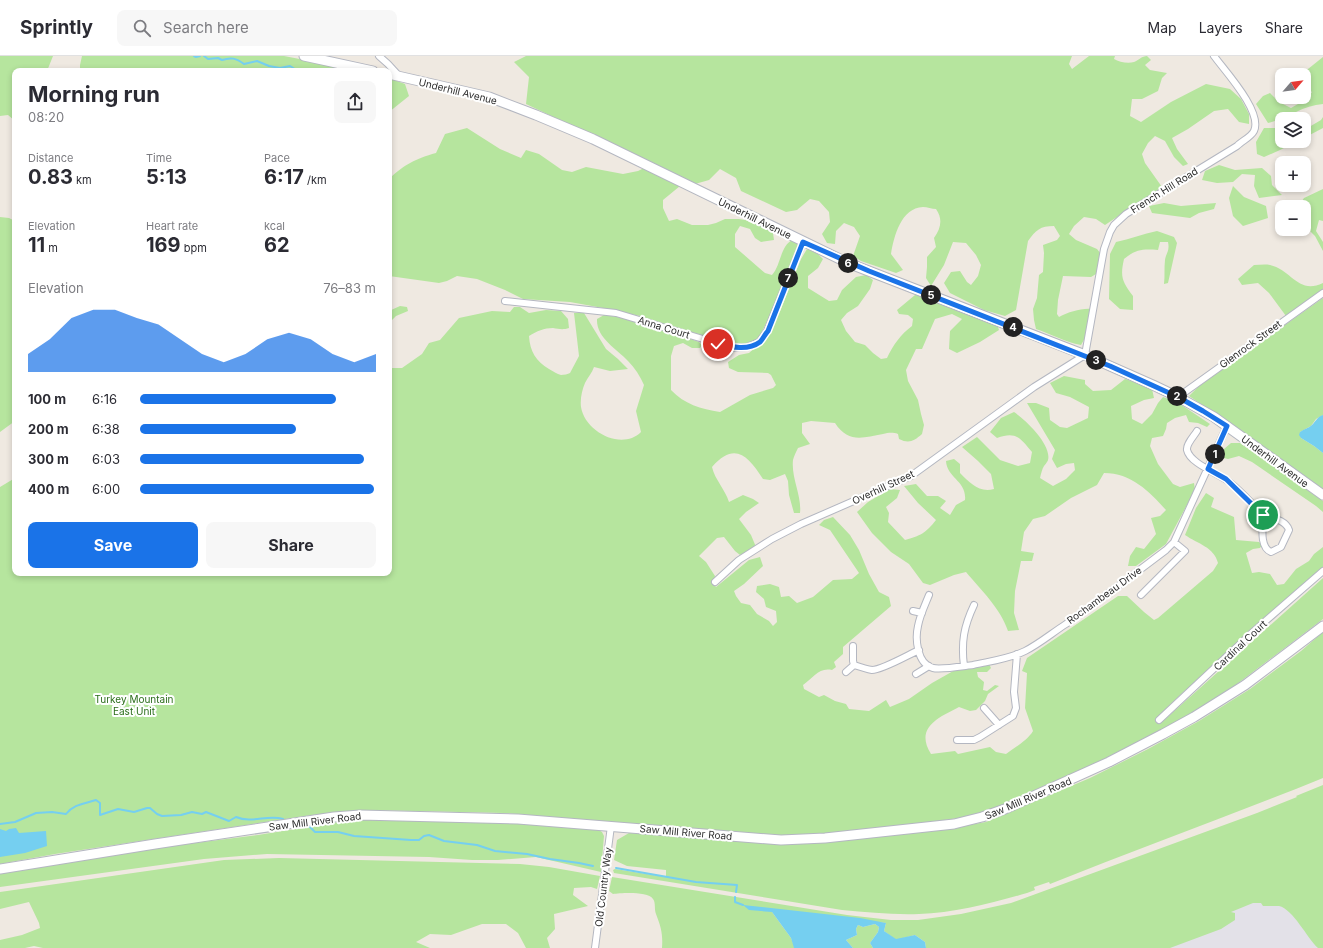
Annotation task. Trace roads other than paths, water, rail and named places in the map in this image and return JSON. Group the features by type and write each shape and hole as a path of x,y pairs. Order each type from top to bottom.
{"main road":[{"path":"304,56 359,68"},
{"name":"Underhill Avenue","path":"392,75 489,97 536,115 593,140 803,242 869,271 1085,355 1178,397 1203,411 1227,426 1323,495"},
{"name":"Saw Mill River Road","path":"0,869 155,844 360,815 510,818 774,840 796,840 915,830 954,824 996,813 1109,762 1164,734 1239,688 1323,626"}],"street":[{"path":"379,56 392,68"},
{"name":"French Hill Road","path":"1085,355 1104,249 1114,224 1126,214 1237,146 1252,134 1254,130 1256,125 1254,114 1248,101 1214,56"},
{"path":"392,68 400,77"},
{"name":"Anna Court","path":"505,301 616,313 734,348 747,347 759,342 768,331 803,242"},
{"name":"Glenrock Street","path":"1178,397 1323,293"},
{"name":"Overhill Street","path":"715,582 739,560 772,538 911,476 1034,387 1085,355"},
{"name":"Rochambeau Drive","path":"929,666 934,669 964,666 1007,658 1026,651 1166,550 1174,542 1227,426"},
{"path":"1197,431 1187,448 1190,456 1208,469 1226,479 1263,515 1286,524 1289,530 1280,547 1271,552 1264,546 1263,515"},
{"path":"1141,595 1186,551 1174,542"},
{"name":"Cardinal Court","path":"1159,720 1254,631 1323,571"},
{"path":"916,674 929,666 924,662 919,650 917,627 929,595"},
{"path":"964,666 962,650 966,625 974,605"},
{"path":"913,611 922,613"},
{"path":"852,646 854,665"},
{"path":"854,665 860,668 876,669 919,650"},
{"path":"957,740 974,740 1013,716 1016,712 1014,692 1017,654"},
{"path":"846,672 854,665"},
{"path":"984,708 999,725"},
{"name":"Old Country Way","path":"595,948 611,826"}],"water":[{"path":"1323,415 1323,453 1299,435 1300,432 1311,426"},
{"path":"16,828 19,833 46,831 47,846 25,853 0,857 0,829 6,831"},
{"path":"743,905 860,918 886,923 884,931 896,939 915,935 925,942 926,948 873,948 870,943 878,932 879,927 875,924 863,927 858,925 856,929 857,935 846,940 853,948 794,948 791,938 772,912 749,910"}],"waterway":[{"path":"194,56 200,56"},
{"path":"204,56 208,59 233,59 244,64 257,61 269,66 280,68"},
{"path":"280,68 290,66 293,68"},
{"path":"0,824 15,822 36,813 52,812 66,814 76,806 96,800 100,803 100,815 118,809 134,812 150,808 162,816 181,815 192,812 202,814 206,812 229,821 236,817 248,820 272,818 283,819"},
{"path":"310,827 315,832 338,832 354,836 411,840 419,840 424,836 429,835 444,841 477,845 495,851 527,854 593,866"},
{"path":"616,868 696,882 737,885 736,892"},
{"path":"735,897 735,902 743,905"}],"park label":[{"name":"Turkey Mountain East Unit","path":"134,704"}]}
